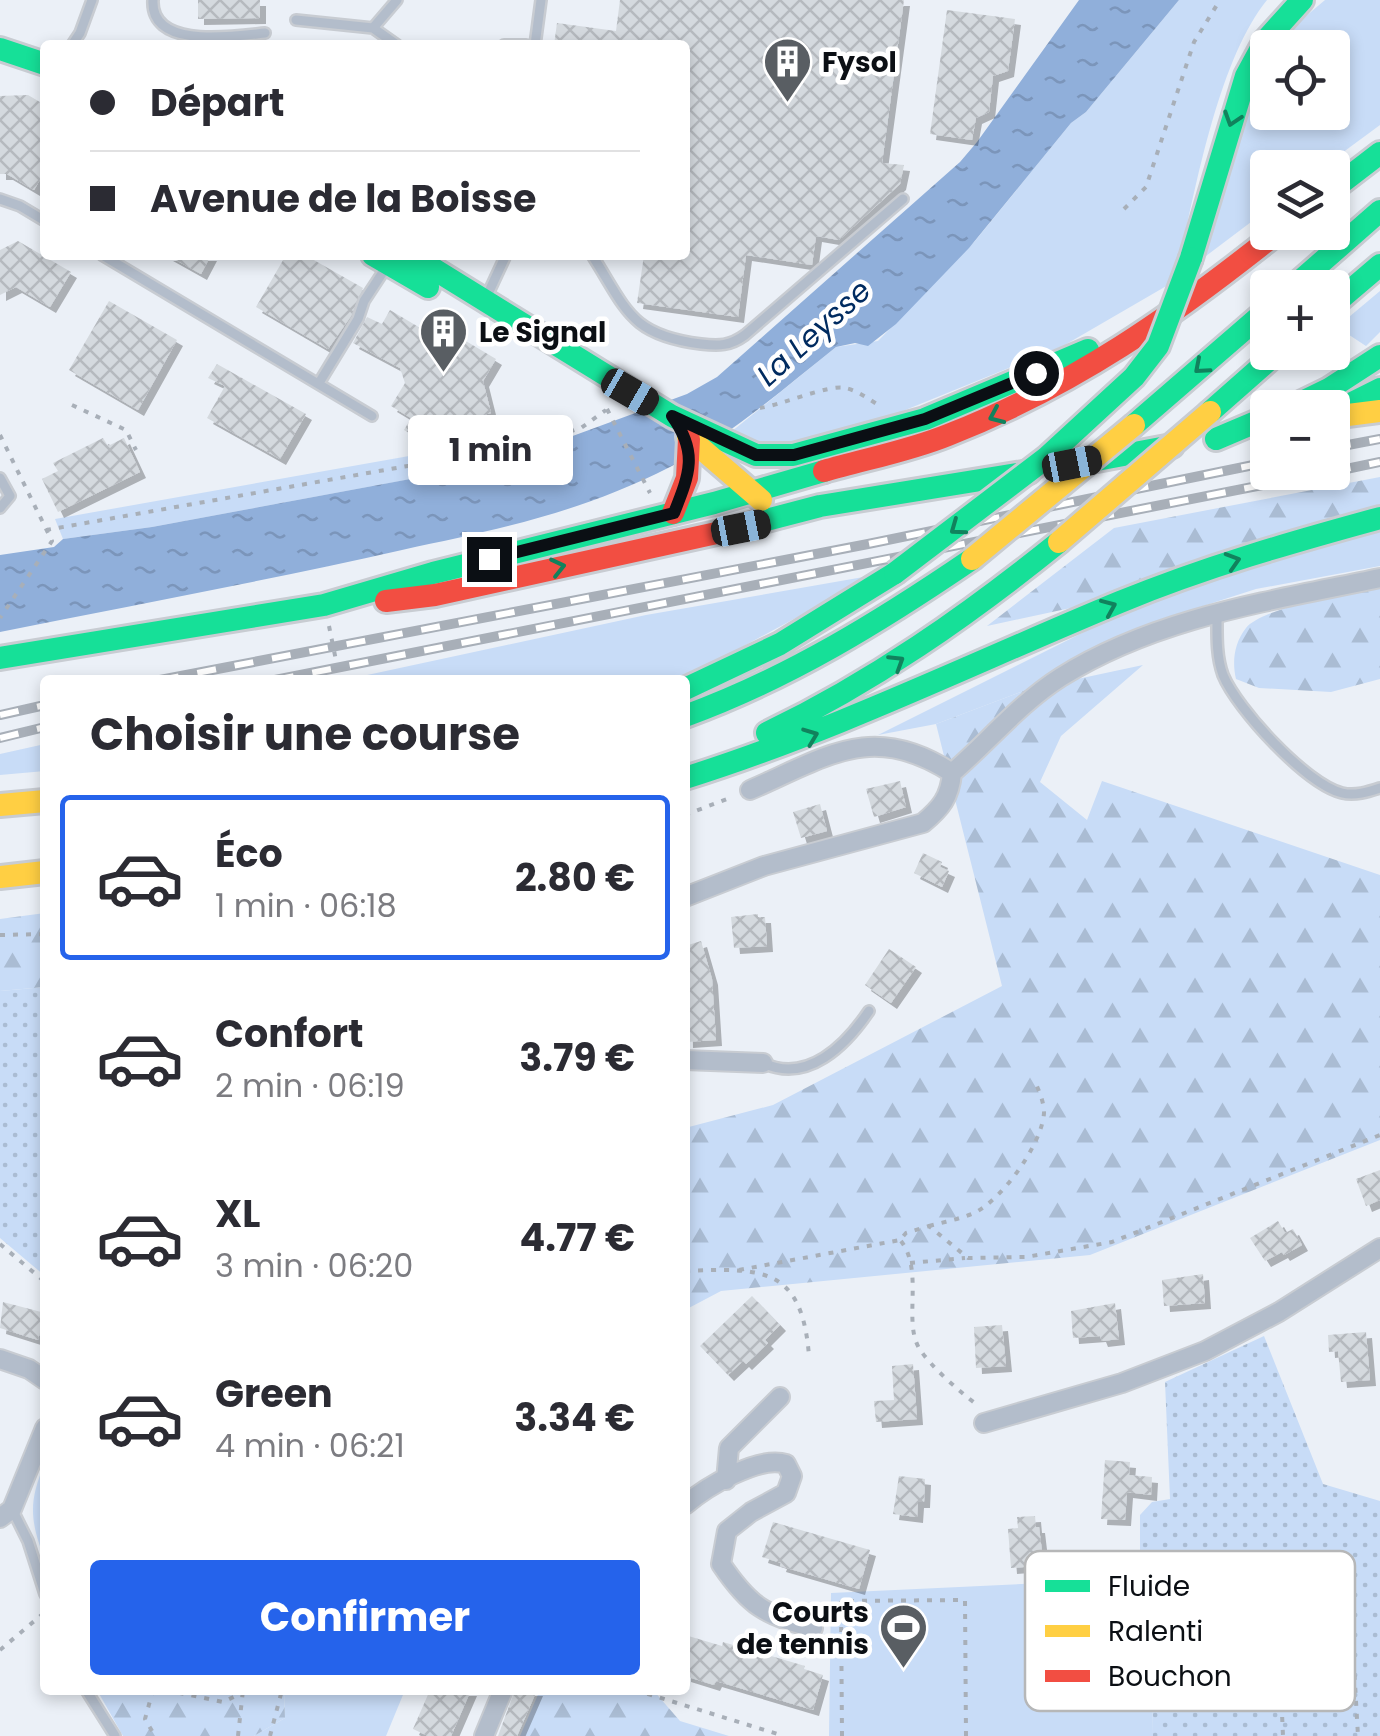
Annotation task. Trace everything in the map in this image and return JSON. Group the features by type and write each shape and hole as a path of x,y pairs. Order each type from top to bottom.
{"main road":[{"path":"690,687 780,644 895,573 1017,482 1134,378 1158,346 1190,258 1246,76 1265,42 1301,2"},
{"path":"2,43 40,46"},
{"path":"2,43 40,62"},
{"path":"1350,176 1380,152"},
{"path":"1313,270 1380,211"},
{"path":"327,615 433,573 890,454 997,416 1055,387 1185,306 1255,250"},
{"path":"394,260 495,324 543,338"},
{"path":"396,260 485,299 672,416 723,451 752,492 774,507 820,506"},
{"path":"1350,290 1380,264"},
{"path":"672,416 688,439 723,451 794,455 910,424 989,394 1185,306"},
{"path":"690,714 788,673 850,640 972,559 1250,325"},
{"path":"1327,390 1380,356"},
{"path":"690,766 787,724 899,662 990,598 1059,542 1258,370"},
{"path":"1350,405 1380,389"},
{"path":"1350,414 1380,411"},
{"path":"1216,439 1250,425"},
{"path":"0,658 327,615 762,524 820,506 1250,432"},
{"path":"674,513 687,478 688,439"},
{"path":"690,776 789,745 1123,601 1288,543 1380,518"},
{"path":"1288,543 1380,530"},
{"path":"0,806 40,801"},
{"path":"0,877 40,873"}],"street":[{"path":"690,895 764,866 923,822 942,808 952,773 1031,699 1059,678 1138,637 1216,614 1380,578"},
{"path":"750,790 840,750 863,745 907,750 952,773"},
{"path":"690,1060 763,1063"},
{"path":"990,1421 1122,1384 1205,1351 1279,1312 1380,1248"},
{"path":"0,1360 40,1377"},
{"path":"726,1480 729,1448 780,1397"},
{"path":"6,1514 40,1439"},
{"path":"690,1501 759,1463 773,1460 786,1464 792,1476 786,1493 726,1531 721,1564 743,1597 779,1618 813,1628"},
{"path":"484,1736 501,1695"}],"lane":[{"path":"75,40 92,0"},
{"path":"153,0 152,9 160,23 190,36 265,33"},
{"path":"374,28 397,0"},
{"path":"536,40 540,0"},
{"path":"296,20 374,28 390,40"},
{"path":"2,43 40,53"},
{"path":"595,260 639,326 671,340 720,346 734,343 903,199"},
{"path":"0,200 40,218"},
{"path":"110,260 372,416"},
{"path":"319,383 390,260"},
{"path":"485,299 504,260"},
{"path":"0,478 10,496 0,508"},
{"path":"1216,614 1223,674 1242,705 1285,752 1306,772 1343,793 1380,788"},
{"path":"763,1063 784,1070 821,1060 854,1032 868,1010"},
{"path":"6,1514 28,1541 40,1578"},
{"path":"89,1695 115,1736"}],"path":[{"path":"1124,210 1146,187 1194,42 1220,0"},
{"path":"760,408 790,403 833,386 843,387 910,424"},
{"path":"72,405 126,430 136,450"},
{"path":"46,530 526,445 582,428 606,410"},
{"path":"610,418 650,493"},
{"path":"0,435 52,542 0,618"},
{"path":"327,615 339,675"},
{"path":"690,813 750,790"},
{"path":"0,935 40,934"},
{"path":"690,1271 739,1270 900,1240 906,1234 985,1206 1025,1161 1042,1126 1044,1110 1036,1084"},
{"path":"910,1263 1026,1256 1112,1242 1380,1134"},
{"path":"929,1226 968,1258"},
{"path":"900,1240 910,1263 919,1348 990,1421"},
{"path":"0,1244 40,1278"},
{"path":"739,1270 777,1278 793,1293 807,1328 809,1356"},
{"path":"842,1736 841,1601 965,1600 966,1736"},
{"path":"0,1650 40,1616"},
{"path":"1355,1684 1358,1736"},
{"path":"151,1695 144,1719 154,1736"},
{"path":"189,1695 222,1702 236,1695"},
{"path":"238,1736 242,1695"},
{"path":"270,1736 281,1695"},
{"path":"651,1695 784,1736"},
{"path":"1282,1711 1283,1736"}],"green space":[{"path":"1179,0 1267,0 1249,27 1220,96 1175,281 1063,346 866,426 772,446 731,432 836,347 878,341 975,241"},
{"path":"1325,0 1380,0 1380,125 1346,150 1250,150 1250,223 1202,259 1250,103 1250,130 1350,130 1350,30 1289,30"},
{"path":"1380,291 1380,332 1366,346 1350,336 1350,316"},
{"path":"568,434 544,448 503,462 152,527 63,539 55,519 505,439"},
{"path":"1380,477 1380,509 1094,603 987,626 1114,528 1312,490 1350,490 1350,483"},
{"path":"1380,527 1380,566 1256,589 1147,624 1026,690 936,724 878,735 1140,604"},
{"path":"875,575 690,675 367,675 646,615"},
{"path":"1380,587 1380,679 1331,692 1259,688 1236,679 1237,646 1255,620 1308,602"},
{"path":"1143,665 1061,736 1040,782 1087,820 1102,781 1380,875 1380,1140 1090,1255 721,1291 690,1307 690,1127 773,1105 1002,986 936,724 1026,690"},
{"path":"40,745 40,771 0,775 0,754"},
{"path":"40,914 40,987 0,991 0,919"},
{"path":"40,987 40,1272 0,1238 0,991"},
{"path":"1264,1336 1323,1484 1380,1501 1380,1736 1153,1736 1153,1711 1355,1711 1355,1551 1140,1551 1140,1515 1152,1502 1170,1499 1165,1382"},
{"path":"40,1477 40,1546 33,1511"},
{"path":"1025,1584 1025,1711 1153,1711 1153,1736 829,1736 831,1593"},
{"path":"100,1695 284,1695 285,1718 254,1736 123,1736"},
{"path":"284,1695 403,1695 386,1736 254,1736 285,1718"},
{"path":"538,1695 657,1695 680,1721 729,1736 520,1736"}],"water":[{"name":"La Leysse","path":"1079,0 1179,0 969,248 896,324 868,346 855,343 836,347 756,411 670,467 604,496 506,527 0,632 0,555 54,547 63,539 152,527 502,462 687,394 717,377 960,162"}],"building":[{"path":"198,0 260,0 260,18 198,19"},
{"name":"Fysol","path":"620,0 904,0 882,163 904,165 900,184 839,240 816,236 812,265 746,255 738,317 637,303 643,260 690,260 690,40 555,40 557,23 616,31"},
{"path":"947,10 1015,19 1008,71 993,76 989,112 976,118 972,140 930,134"},
{"path":"28,95 40,102 40,180 34,190 0,174 0,96"},
{"path":"18,241 40,254 40,260 50,260 71,272 50,307 16,287 0,295 0,250"},
{"path":"176,260 208,260 201,274"},
{"path":"283,260 314,260 363,288 351,316 328,349 256,307"},
{"path":"109,301 177,340 138,410 69,370"},
{"name":"Le Signal","path":"390,310 432,335 439,325 496,359 483,381 491,413 460,421 449,440 430,428 422,441 404,430 411,418 391,406 405,383 400,368 353,343 367,317 382,324"},
{"path":"217,364 306,414 280,459 207,418 225,386 208,378"},
{"path":"103,438 108,446 124,438 140,472 58,512 42,479 58,471 53,463"},
{"path":"900,781 906,807 874,817 866,789"},
{"path":"820,804 827,831 801,838 793,812"},
{"path":"923,853 942,862 940,867 949,871 942,887 914,873"},
{"path":"731,917 765,917 767,946 734,948"},
{"path":"701,941 712,979 716,1040 690,1042 690,944"},
{"path":"889,949 916,967 891,1003 865,985"},
{"path":"1380,1170 1380,1200 1366,1206 1356,1179"},
{"path":"1278,1221 1285,1233 1293,1229 1302,1245 1265,1261 1250,1238"},
{"path":"1203,1274 1205,1303 1164,1306 1162,1280"},
{"path":"752,1296 780,1325 765,1340 768,1343 728,1375 700,1346"},
{"path":"3,1302 40,1312 38,1340 0,1328"},
{"path":"1115,1303 1119,1339 1073,1338 1071,1311"},
{"path":"1002,1325 1006,1366 976,1368 974,1327"},
{"path":"1366,1332 1370,1380 1341,1382 1338,1351 1329,1352 1328,1335"},
{"path":"913,1364 917,1419 876,1422 874,1401 894,1400 892,1366"},
{"path":"1105,1460 1130,1462 1129,1475 1152,1477 1151,1495 1127,1492 1125,1520 1101,1519"},
{"path":"899,1476 925,1479 924,1502 918,1502 917,1517 893,1514"},
{"path":"1035,1516 1042,1551 1025,1551 1025,1567 1011,1568 1008,1529 1018,1528 1017,1517"},
{"path":"773,1522 870,1550 859,1589 762,1557"},
{"path":"690,1636 722,1646 723,1642 823,1675 813,1710 716,1681 714,1685 690,1678"},
{"path":"428,1695 469,1695 451,1736 428,1736 413,1729"},
{"path":"513,1695 535,1695 517,1736 498,1736"}],"railway":[{"path":"1350,445 1380,439"},
{"path":"1350,468 1380,462"},
{"path":"186,675 868,544 1250,466"},
{"path":"300,675 1250,487"},
{"path":"0,715 40,706"},
{"path":"0,738 40,728"}],"traffic: fast":[{"path":"1191,258 1246,76 1265,41 1302,0"},
{"path":"0,49 40,62"},
{"path":"1350,176 1380,153"},
{"path":"1313,270 1380,211"},
{"path":"895,573 1046,458 1134,377 1158,346 1191,258"},
{"path":"382,260 428,287"},
{"path":"419,260 672,416 756,455 793,455 925,419 1088,350"},
{"path":"1350,291 1380,265"},
{"path":"1134,425 1250,325"},
{"path":"1327,390 1380,356"},
{"path":"1210,412 1258,370"},
{"path":"1350,404 1380,389"},
{"path":"1216,439 1250,425"},
{"path":"1086,462 1172,446"},
{"path":"0,658 324,605 824,471"},
{"path":"721,532 820,506 1029,472"},
{"path":"690,776 850,717 1152,589 1380,518"},
{"path":"767,733 918,646 1059,542"},
{"path":"690,714 761,684 833,646 972,559"},
{"path":"690,687 780,644 895,573"}],"traffic: slow":[{"path":"1350,415 1380,411"},
{"path":"1059,542 1210,412"},
{"path":"972,559 1134,425"},
{"path":"688,437 761,500"},
{"path":"0,805 40,801"},
{"path":"0,877 40,873"}],"traffic: jam":[{"path":"824,471 933,441 1038,394 1161,320 1255,250"},
{"path":"673,513 687,478 689,439"},
{"path":"386,601 435,595 721,532"}],"place":[{"name":"Fysol","path":"787,104"},
{"name":"Le Signal","path":"444,374"},
{"name":"Courts de tennis","path":"904,1670"}],"route":[{"path":"489,559 674,513 687,478 688,439 672,416 756,455 794,455 925,419 1036,373"}]}
